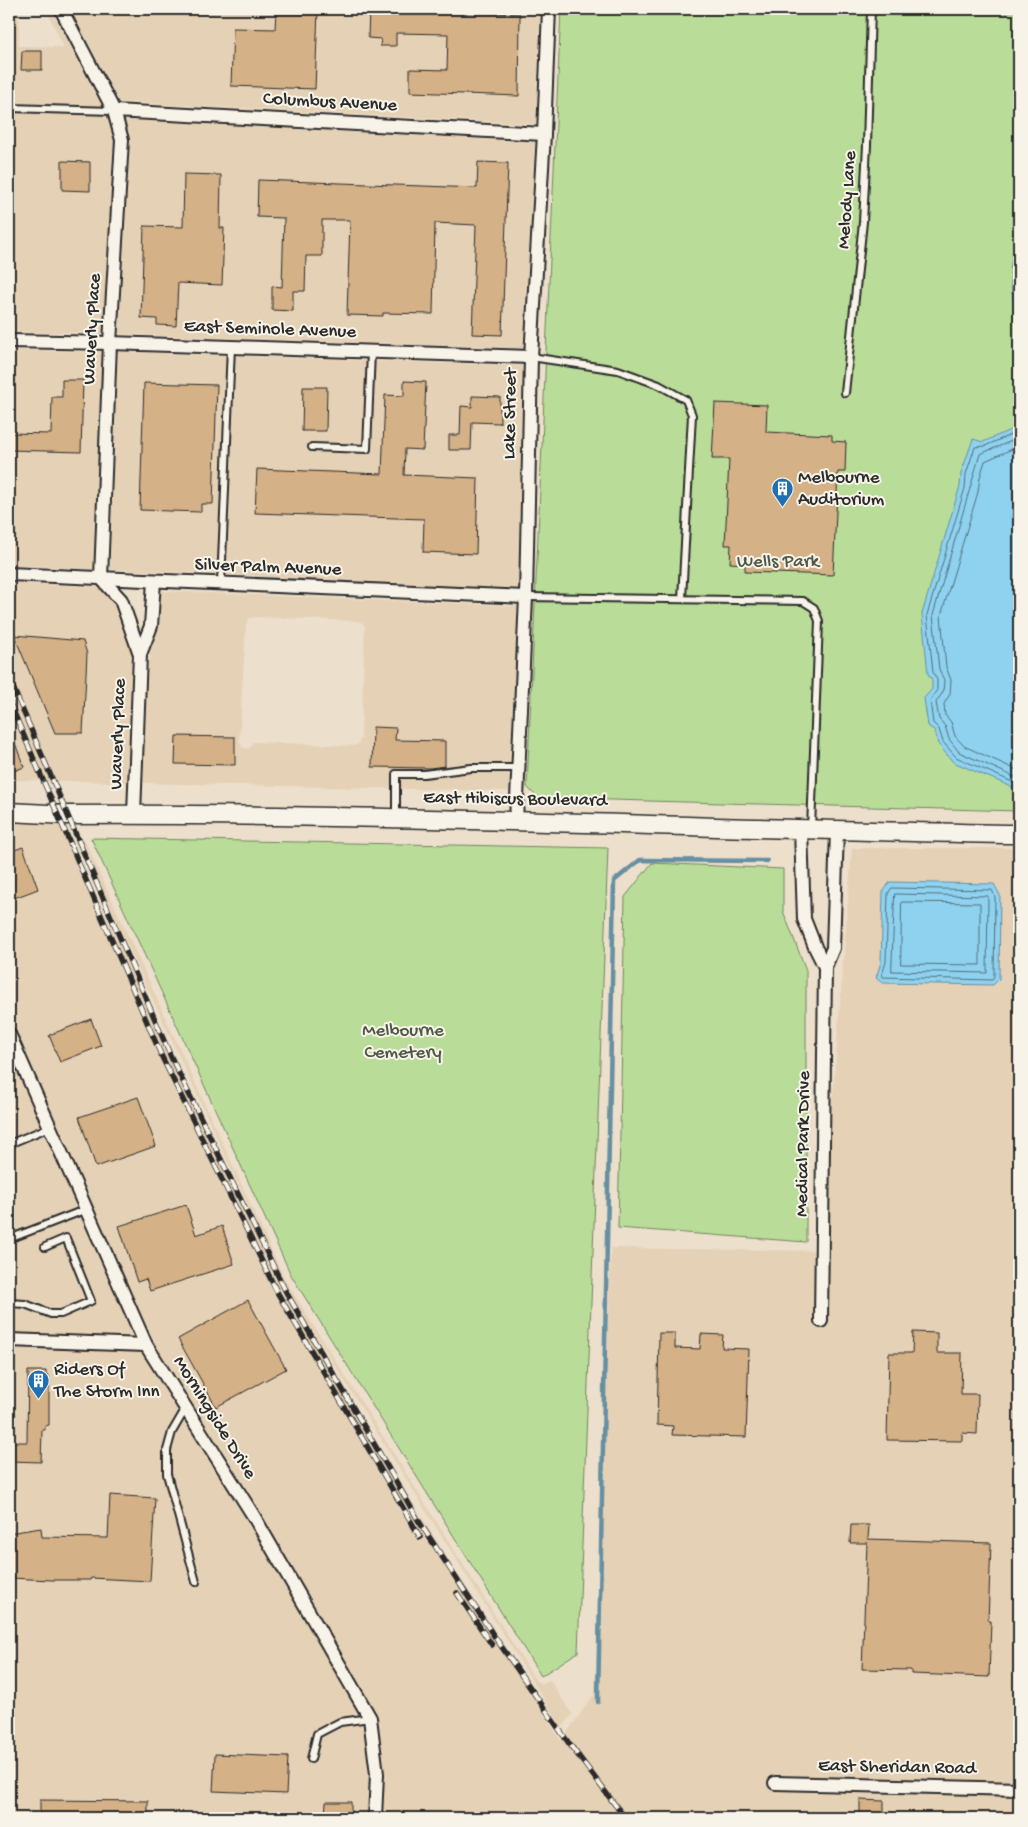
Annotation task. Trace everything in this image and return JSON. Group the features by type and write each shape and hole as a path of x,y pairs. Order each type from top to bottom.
{"street":[{"name":"Waverly Place","path":"61,9 114,111 122,140 110,343 101,578 121,600 140,654"},
{"name":"Lake Street","path":"516,821 526,597 531,358 544,134 548,9"},
{"name":"Columbus Avenue","path":"114,111 544,134"},
{"name":"East Seminole Avenue","path":"9,341 531,358"},
{"name":"Silver Palm Avenue","path":"9,574 154,582 526,597"},
{"name":"Waverly Place","path":"134,814 140,654 151,626 154,582"},
{"name":"East Hibiscus Boulevard","path":"9,812 66,815 134,814 516,821 837,831 1019,834"},
{"name":"Medical Park Drive","path":"806,830 804,919 825,967"},
{"name":"Medical Park Drive","path":"821,1321 825,967 833,948 837,831"},
{"name":"Morningside Drive","path":"9,1034 12,1048 87,1209 146,1345 253,1515 370,1718 377,1774 375,1818"},
{"path":"9,1340 146,1345"},
{"name":"East Sheridan Road","path":"775,1783 1019,1789"}],"lane":[{"name":"Melody Lane","path":"845,393 862,222 867,145 871,9"},
{"path":"9,108 114,111"},
{"path":"221,584 231,347"},
{"path":"312,447 368,449 371,352"},
{"path":"531,358 618,370 659,385 686,400 692,415 682,599"},
{"path":"526,597 803,601 814,608 819,621 806,830"},
{"path":"396,819 396,774 443,772 471,768 518,768"},
{"path":"9,1144 50,1127"},
{"path":"9,1239 87,1209"},
{"path":"9,1303 25,1304 51,1314 61,1314 91,1301 66,1238 45,1247"},
{"path":"186,1408 172,1432 167,1450 167,1474 196,1582"},
{"path":"311,1759 317,1734 340,1722 370,1718"}],"shaded area":[{"path":"46,9 51,9 106,113 106,119 108,119 114,141 103,333 9,332 9,12 19,13 19,46 64,47"},
{"path":"70,9 540,9 536,124 119,102"},
{"path":"125,120 535,142 523,348 119,334 130,141"},
{"path":"9,350 102,352 94,569 9,565"},
{"path":"118,352 522,366 518,588 110,569"},
{"path":"9,583 98,587 114,605 132,654 130,659 132,660 127,782 9,780"},
{"path":"161,591 518,606 509,791 143,783 148,660 151,659 149,654 159,626","holes":["249,618 358,621 363,623 365,627 361,738 358,744 354,746 253,742 248,749 242,747 239,741 246,624"]},
{"path":"9,809 56,809 282,1293 561,1741 595,1693 611,1248 821,1251 852,848 1019,848 1019,1818 9,1818"},
{"path":"79,840 85,841 285,1280 536,1681 541,1684 550,1680 572,1714 562,1728 287,1289"}],"green space":[{"name":"Wells Park","path":"561,9 1019,9 1019,811 538,798 527,787"},
{"name":"Melbourne Cemetery","path":"91,838 608,848 578,1652 541,1676 291,1275"},
{"path":"652,863 783,869 783,911 806,970 806,1242 618,1228 625,897"}],"water":[{"path":"1019,239 1019,327 1012,294 1010,271 1014,249"},
{"path":"1019,426 1019,790 953,762 938,744 935,731 928,726 924,698 932,689 932,680 928,674 922,614 960,486 961,473 973,439 983,442"},
{"path":"890,882 994,884 1000,895 999,979 993,985 882,983 876,978 881,962 883,892"}],"building":[{"path":"276,9 318,9 315,89 231,86 233,28 275,29"},
{"path":"369,9 520,14 519,96 410,92 410,69 447,70 448,34 396,33 396,46 380,46 381,39 368,38"},
{"path":"22,51 42,51 42,70 21,70"},
{"path":"62,161 90,162 90,191 62,190"},
{"path":"478,162 508,163 502,335 472,334 476,225 435,223 433,314 383,313 383,316 347,315 350,220 322,220 322,256 306,256 305,291 293,291 293,311 272,310 272,286 282,287 284,218 257,217 258,180 477,188"},
{"path":"184,174 221,175 220,228 224,228 222,285 178,283 176,326 157,325 157,319 141,318 144,226 183,227"},
{"path":"62,380 83,380 81,452 9,450 9,433 51,434 52,397 62,397"},
{"path":"404,381 426,382 423,450 405,449 404,475 478,478 476,554 423,552 424,519 255,513 257,469 382,474 385,395 404,396"},
{"path":"144,383 217,385 213,504 201,504 201,512 140,510"},
{"path":"303,387 327,387 326,431 302,431"},
{"path":"472,396 500,397 500,423 472,422 471,450 449,450 449,435 460,435 461,406 472,407"},
{"name":"Melbourne Auditorium","path":"715,403 767,405 766,432 832,435 832,441 846,442 845,472 838,472 833,575 745,572 745,564 730,563 731,545 725,545 729,459 712,459"},
{"path":"14,635 83,641 87,654 83,733 55,733"},
{"path":"373,727 396,728 395,740 445,741 445,766 430,768 372,767"},
{"path":"9,731 24,767 9,773"},
{"path":"176,736 235,737 235,765 175,764"},
{"path":"23,847 38,889 9,900 9,852"},
{"path":"91,1019 101,1046 60,1062 49,1035"},
{"path":"138,1097 156,1146 96,1167 79,1117"},
{"path":"186,1205 196,1235 222,1226 234,1264 150,1291 146,1279 137,1282 119,1226"},
{"path":"248,1300 286,1369 216,1407 178,1339"},
{"path":"913,1332 937,1333 937,1353 962,1353 961,1394 978,1394 977,1434 962,1433 962,1441 887,1440 889,1353 912,1353"},
{"path":"659,1333 675,1333 675,1348 700,1349 701,1334 723,1335 722,1348 749,1349 746,1437 672,1435 673,1426 657,1425"},
{"name":"Riders Of The Storm Inn","path":"28,1371 46,1371 46,1375 49,1376 49,1425 45,1426 45,1430 42,1430 41,1462 9,1461 9,1442 27,1442"},
{"path":"110,1495 155,1498 150,1581 91,1578 90,1580 52,1580 9,1578 9,1533 41,1528 42,1537 108,1538"},
{"path":"851,1525 869,1525 868,1539 991,1543 988,1621 991,1621 989,1677 911,1674 911,1670 862,1669 867,1543 850,1543"},
{"path":"215,1754 288,1757 286,1794 213,1791"},
{"path":"40,1800 148,1801 148,1818 40,1818"},
{"path":"860,1800 884,1801 884,1818 860,1818"},
{"path":"326,1802 351,1802 351,1818 325,1818"}],"waterway":[{"path":"598,1702 614,881 640,860 767,861"}],"railway":[{"path":"9,678 171,1057 286,1292 420,1523 492,1633 568,1742 625,1818"},
{"path":"9,701 162,1057 277,1292 420,1537"},
{"path":"457,1593 492,1645"}],"place":[{"name":"Melbourne Auditorium","path":"782,508"},
{"name":"Riders Of The Storm Inn","path":"38,1400"}]}
